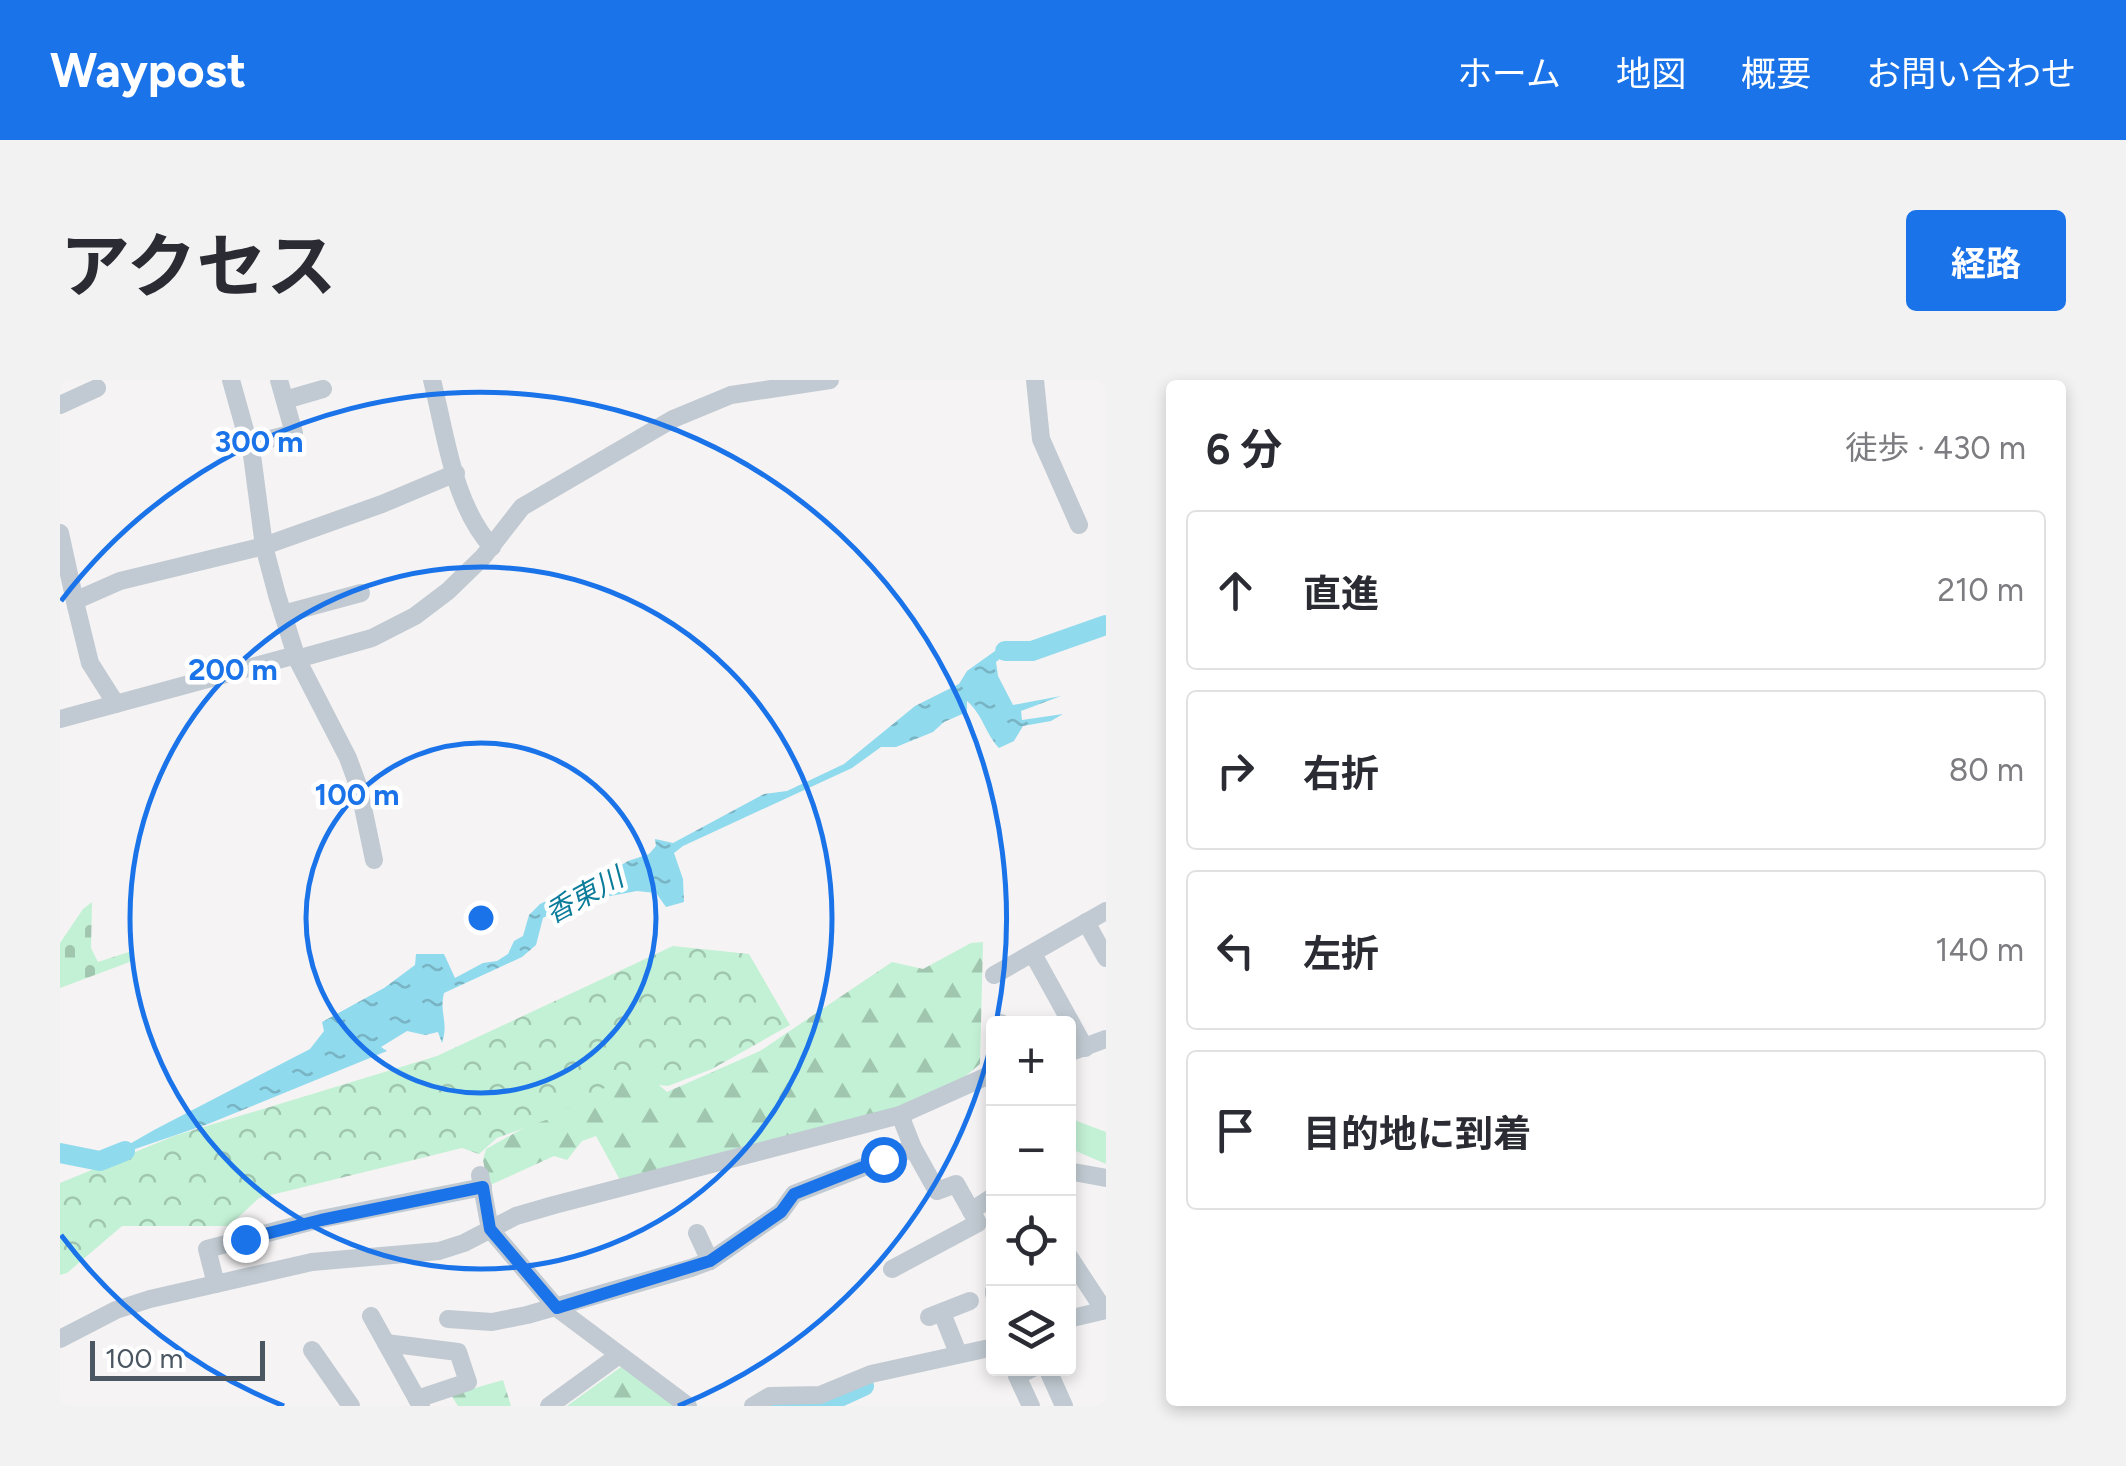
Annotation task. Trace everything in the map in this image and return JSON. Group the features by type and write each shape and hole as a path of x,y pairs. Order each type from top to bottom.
{"street":[{"path":"231,380 250,444 264,546 283,614 297,657 348,758 359,788 374,860"},
{"path":"250,444 294,434 280,380"},
{"path":"432,380 473,526 492,547"},
{"path":"60,718 372,638 401,624 448,591 536,496 673,419 730,395 827,380"},
{"path":"1034,380 1041,439 1079,525"},
{"path":"60,405 97,388"},
{"path":"285,400 323,389"},
{"path":"76,606 79,599 120,581 264,546 456,474"},
{"path":"60,534 90,663 116,704"},
{"path":"283,614 361,593"},
{"path":"994,975 1106,910"},
{"path":"1086,922 1106,958"},
{"path":"1033,954 1077,1051 1106,1039"},
{"path":"60,1339 116,1310 216,1284 312,1262 439,1251 464,1243 516,1216 900,1115 986,1077"},
{"path":"892,1269 978,1223 956,1184 937,1191 912,1148 900,1115"},
{"path":"448,1318 492,1322 557,1308 710,1261 781,1212 794,1194 912,1148"},
{"path":"1076,1172 1106,1178"},
{"path":"216,1284 207,1249 482,1181 490,1229 557,1308 688,1406"},
{"path":"971,1211 986,1201"},
{"path":"697,1234 710,1261"},
{"path":"1076,1267 1105,1310 1076,1317"},
{"path":"958,1353 936,1315 970,1302"},
{"path":"371,1316 386,1343 419,1402 468,1382 458,1352 386,1343"},
{"path":"752,1406 770,1396 820,1395 871,1374 986,1348"},
{"path":"312,1350 351,1406"},
{"path":"549,1406 619,1355"},
{"path":"1017,1376 1031,1406"},
{"path":"1051,1376 1064,1406"}],"green space":[{"path":"92,902 91,948 98,962 132,951 135,960 60,988 60,943"},
{"path":"983,942 980,1064 957,1083 915,1104 620,1180 596,1136 582,1141 567,1160 554,1156 488,1186 483,1160 486,1149 615,1077 646,1074 667,1092 760,1051 892,962 923,969 971,943"},
{"path":"673,946 749,954 790,1025 712,1069 668,1086 622,1081 587,1095 554,1117 497,1138 479,1154 462,1148 259,1198 229,1226 122,1226 60,1275 60,1183 174,1136 437,1056"},
{"path":"1076,1121 1106,1132 1106,1164 1076,1151"},
{"path":"621,1367 650,1384 674,1406 567,1406"},
{"path":"503,1380 511,1406 458,1406 451,1395"}],"water":[{"path":"1017,645 1032,651 1023,655 1009,652 996,662 998,676 1013,705 1061,696 1021,711 1022,720 1063,714 1051,721 1023,726 1014,741 999,748 967,701 967,712 944,722 933,732 896,747 881,747 852,768 683,846 674,853 683,879 684,902 666,907 656,893 637,891 594,899 568,912 543,918 536,945 522,957 444,993 442,1043 438,1032 425,1035 407,1031 381,1047 387,1051 208,1124 100,1161 310,1049 324,1031 322,1022 384,988 415,965 416,954 444,954 455,978 483,963 497,961 523,936 529,915 540,904 649,854 656,846 655,839 673,843 764,794 787,791 844,764 915,706 959,684 967,671 995,651"}],"waterway":[{"name":"香東川","path":"1005,651 1032,651 1106,625"},
{"name":"香東川","path":"60,1153 100,1161 125,1151"},
{"path":"775,1406 833,1400 864,1386"}],"route":[{"path":"245,1239 483,1187 490,1229 557,1308 710,1261 781,1212 794,1194 883,1159"}]}
